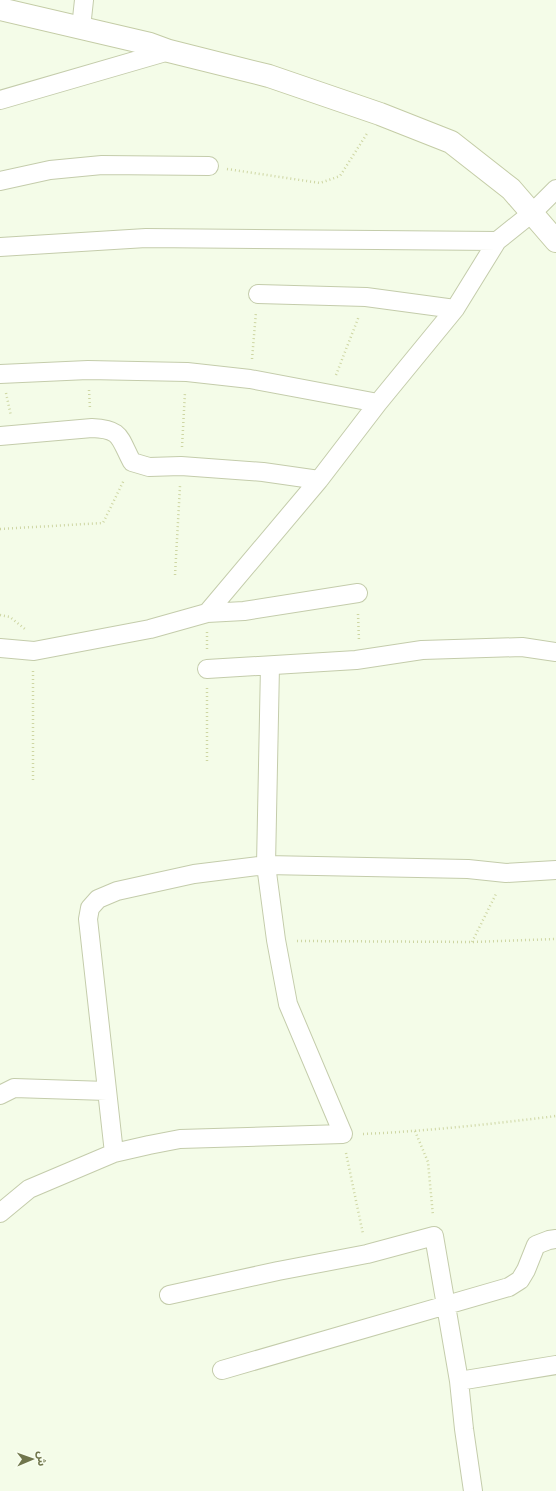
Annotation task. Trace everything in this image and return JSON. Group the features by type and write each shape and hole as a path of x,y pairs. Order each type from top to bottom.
{"main road":[{"path":"0,9 150,44 169,51 269,76 380,114 451,142 511,189 556,241"}],"street":[{"path":"81,28 84,0"},
{"path":"0,100 169,51"},
{"path":"0,181 50,170 102,165 209,166"},
{"path":"207,613 319,480 378,403 455,309 497,242 532,213 556,189"},
{"path":"0,247 146,238 497,242"},
{"path":"258,294 366,297 455,309"},
{"path":"1,373 88,370 187,372 250,379 378,403"},
{"path":"7,435 105,428 112,431 120,438 132,462 148,467 181,466 263,472 319,480"},
{"path":"0,648 34,651 150,629 207,613 244,612 358,593"},
{"path":"207,669 356,660 422,650 522,647 556,652"},
{"path":"0,1213 29,1189 114,1153 180,1139 343,1134 288,1004 276,940 266,865 270,666"},
{"path":"114,1153 88,919 90,908 98,899 116,891 194,874 266,865 468,870 506,873 556,870"},
{"path":"0,1095 14,1088 107,1092"},
{"path":"169,1295 278,1271 367,1254 434,1236 459,1380 473,1491"},
{"path":"222,1370 509,1287 520,1280 526,1270 536,1245 556,1239"},
{"path":"459,1380 556,1365"}],"path":[{"path":"209,166 320,183 340,176 380,114"},
{"path":"250,379 258,294"},
{"path":"329,394 366,297"},
{"path":"88,370 92,428"},
{"path":"175,575 187,372"},
{"path":"1,373 7,435"},
{"path":"0,529 103,523 132,462"},
{"path":"356,660 359,638 358,593"},
{"path":"33,780 34,651"},
{"path":"472,942 506,873"},
{"path":"276,940 472,942 556,939"},
{"path":"367,1254 343,1134 415,1131 556,1116"},
{"path":"415,1131 428,1162 434,1236"}]}
